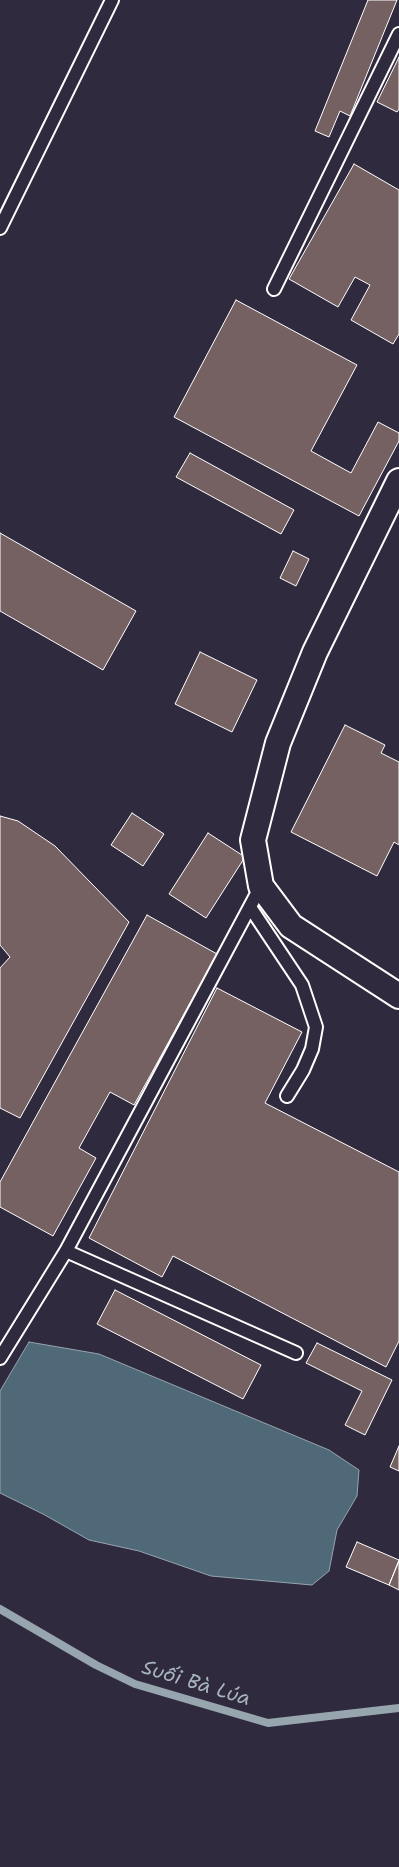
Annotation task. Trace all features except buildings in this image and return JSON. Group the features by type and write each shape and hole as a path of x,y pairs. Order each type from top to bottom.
{"street":[{"path":"397,489 315,652 278,743 253,840 261,886 291,926 399,996"}],"lane":[{"path":"0,228 112,0"},
{"path":"274,290 399,34"},
{"path":"0,1358 66,1251 261,886"},
{"path":"250,908 302,984 316,1027 312,1049 303,1070 287,1096"},
{"path":"66,1251 296,1353"}],"water":[{"path":"29,1342 99,1354 329,1450 359,1470 357,1496 337,1530 329,1571 312,1585 211,1576 139,1551 89,1540 43,1514 0,1493 0,1391"}],"waterway":[{"name":"Suối Bà Lúa","path":"0,1609 96,1665 135,1684 268,1723 399,1708"}]}
